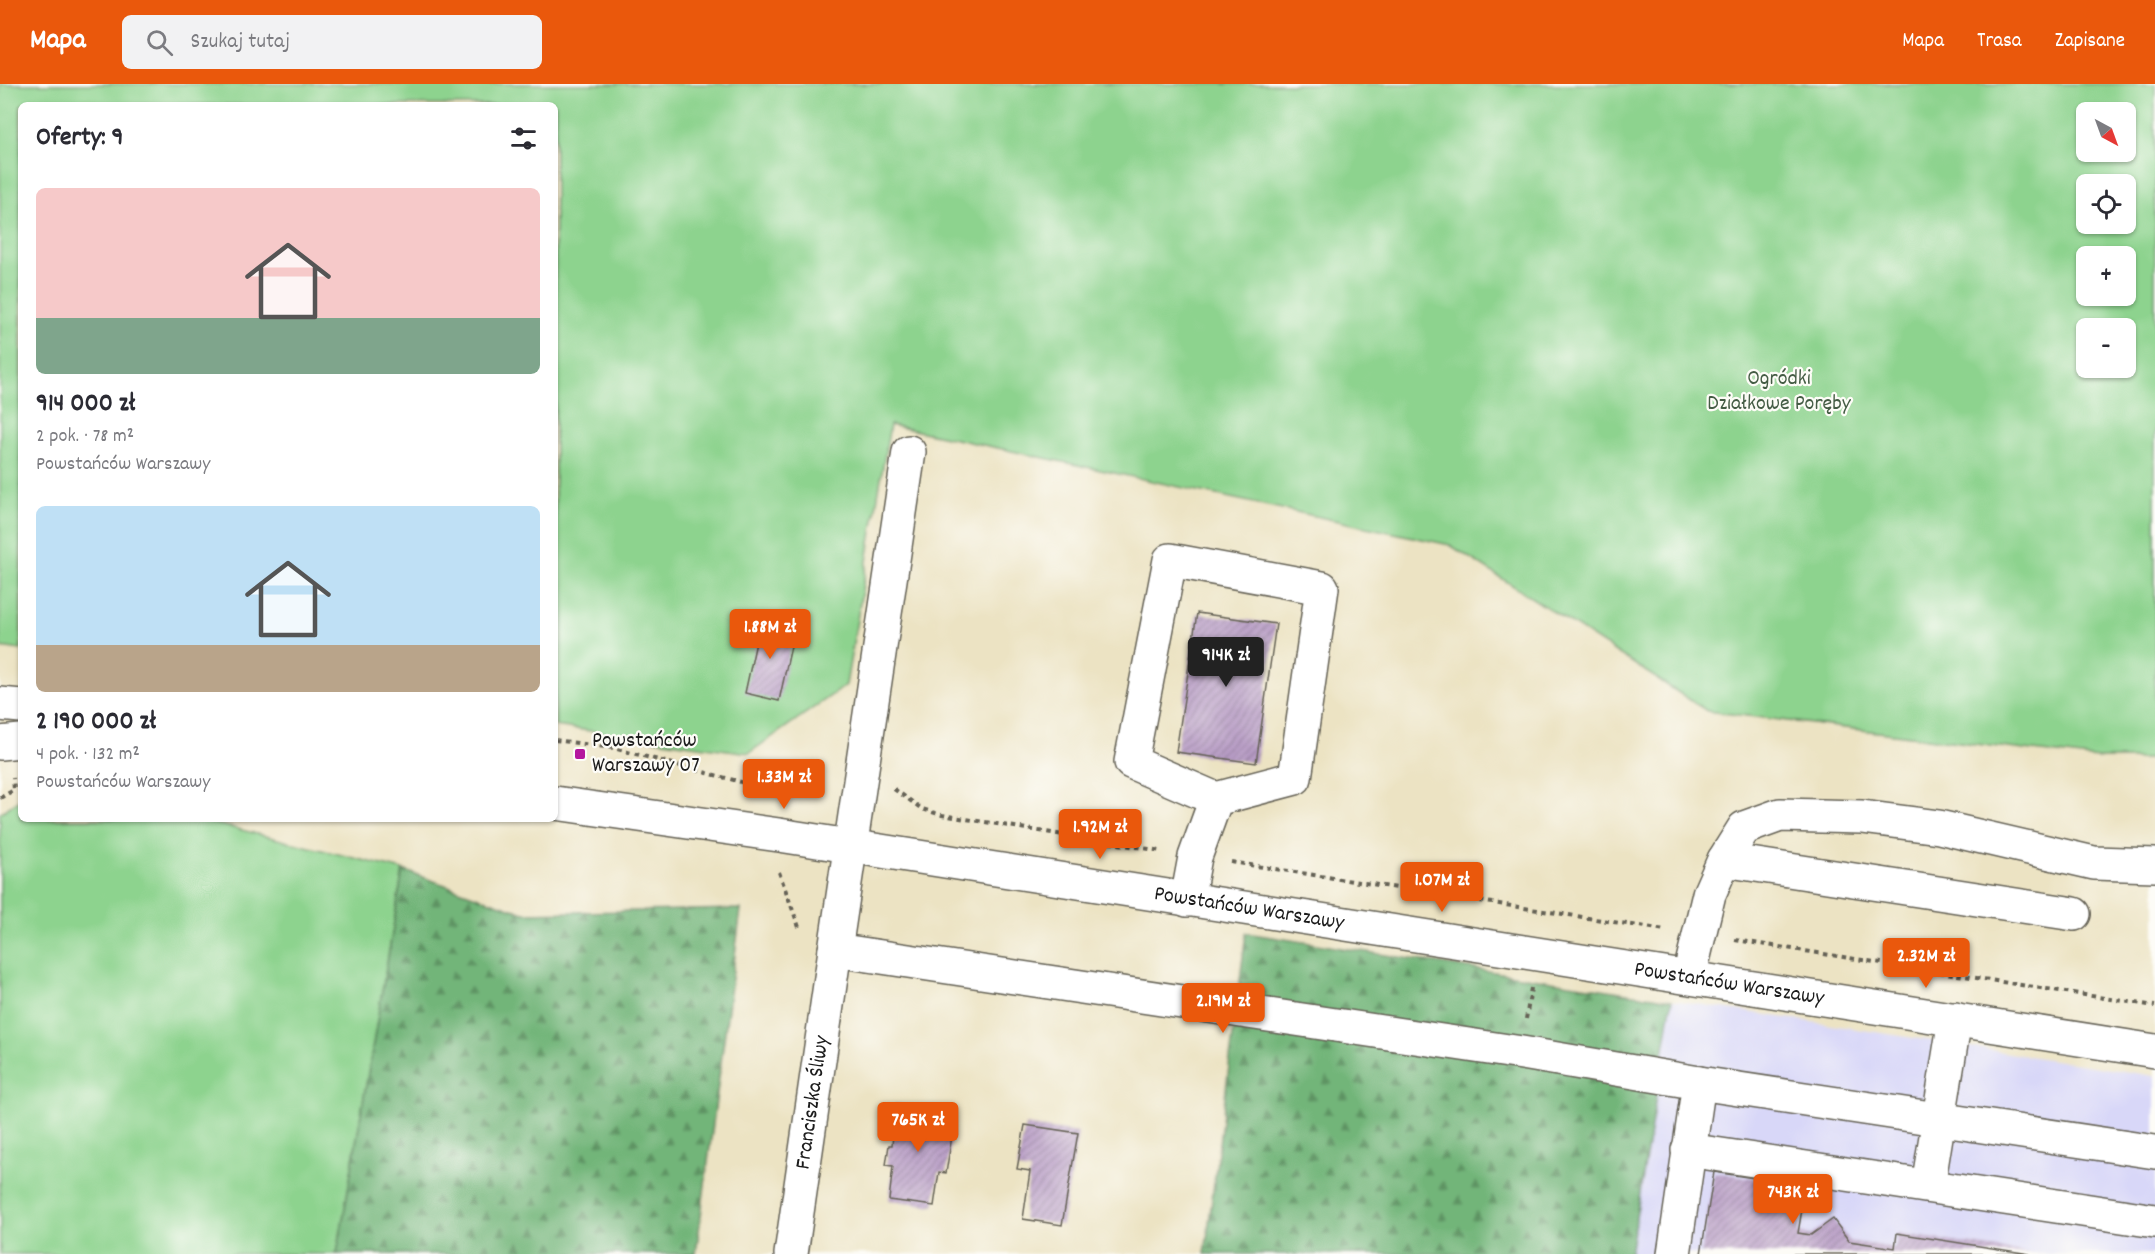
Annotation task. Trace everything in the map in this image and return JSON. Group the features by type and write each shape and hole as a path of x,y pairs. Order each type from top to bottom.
{"street":[{"name":"Franciszka Śliwy","path":"791,1254 849,847 909,452"},
{"path":"1170,560 1322,588 1295,778 1216,799 1131,762 1170,560"},
{"path":"0,704 18,706"},
{"path":"0,743 18,741"},
{"path":"1187,900 1195,857 1216,799"},
{"name":"Powstańców Warszawy","path":"558,803 2155,1051"},
{"path":"1689,977 1709,894 1724,860 1744,828 1780,815 1862,817 1939,826 2094,862 2155,865"},
{"path":"1724,860 2074,914"},
{"path":"833,956 1521,1053 1699,1083 2155,1152"},
{"path":"1928,1186 1954,1019"},
{"path":"1674,1254 1699,1083"},
{"path":"1688,1150 2155,1221"}],"path":[{"path":"558,740 613,748 760,787 786,789 808,787 840,773 860,776 882,780 922,809 942,815 1195,857 1627,923 1699,937 1749,941 2155,1006"},
{"path":"779,869 807,949 833,956"}],"shaded area":[{"path":"1672,1000 2155,1076 2155,1254 1630,1254"}],"green space":[{"name":"Ogródki Działkowe Poręby","path":"0,84 2155,84 2155,759 2098,759 1707,711 1450,545 890,425 846,685 749,753 558,726 558,102 18,102 18,650 0,647"},
{"path":"18,801 18,822 209,822 403,870 337,1254 0,1254 0,813"},
{"path":"403,870 524,913 741,909 696,1254 337,1254"},
{"path":"1246,933 1672,1000 1630,1254 1205,1254"}],"building":[{"path":"1197,613 1276,624 1256,763 1176,752"},
{"path":"761,619 795,628 779,701 745,693"},
{"path":"895,1104 934,1110 937,1114 955,1117 946,1173 939,1172 934,1206 889,1200 893,1166 886,1165 889,1145 892,1145 894,1127 891,1127"},
{"path":"1025,1125 1078,1133 1062,1225 1023,1219 1030,1171 1017,1169"},
{"path":"1714,1172 1806,1186 1798,1233 1811,1235 1833,1219 1849,1241 1895,1248 1897,1233 2030,1254 1701,1254"}],"place":[{"name":"Powstańców Warszawy 07","path":"580,754"}]}
